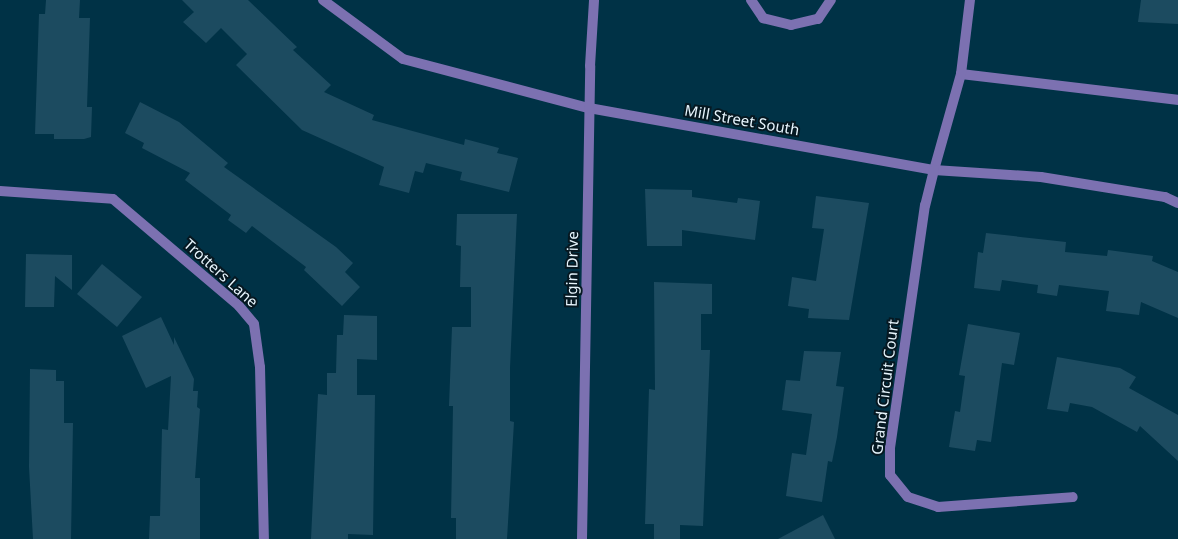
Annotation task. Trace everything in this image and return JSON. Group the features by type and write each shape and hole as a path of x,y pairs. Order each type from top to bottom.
{"street":[{"name":"Mill Street South","path":"322,0 403,59 589,108 934,170 1041,178 1165,197 1178,203"},
{"name":"Elgin Drive","path":"582,539 589,108 594,0"},
{"path":"751,0 763,18 791,25 818,19 831,0"},
{"name":"Grand Circuit Court","path":"970,0 960,74 934,170 921,234 890,449 890,475 908,497 938,507 1073,497"},
{"path":"960,74 1178,100"},
{"name":"Trotters Lane","path":"0,191 113,199 239,306 254,324 260,367 264,539"}],"building":[{"path":"46,0 80,0 79,18 90,18 87,107 92,107 91,137 84,139 54,139 54,134 35,134 39,14 45,14"},
{"path":"182,0 248,0 297,47 293,50 331,85 324,92 374,115 372,120 464,145 465,139 499,148 497,153 518,158 509,192 460,180 462,172 426,163 423,173 415,171 409,193 379,185 384,167 302,130 236,65 247,54 221,28 206,43 183,22 194,12"},
{"path":"1141,0 1178,0 1178,24 1138,22"},
{"path":"140,102 179,122 228,163 224,167 336,247 353,263 345,272 360,287 342,306 304,270 306,267 252,226 246,233 228,220 231,215 185,180 190,173 142,148 144,143 125,133"},
{"path":"645,189 692,190 692,197 737,203 738,198 760,201 755,240 682,230 682,246 647,246"},
{"path":"816,196 869,203 849,320 808,318 809,309 788,306 792,277 816,281 824,229 812,228"},
{"path":"457,214 517,214 510,368 510,421 514,422 507,539 456,539 456,518 451,518 453,406 449,406 452,327 471,327 471,287 460,287 461,246 456,245"},
{"path":"986,233 1066,242 1065,252 1107,256 1108,250 1153,256 1152,261 1178,272 1178,318 1141,302 1139,315 1106,311 1109,291 1059,285 1057,296 1037,293 1038,285 1002,280 1000,291 974,288 978,252 983,253"},
{"path":"26,254 72,255 72,290 55,276 54,307 25,307"},
{"path":"102,264 142,297 117,327 77,294"},
{"path":"654,282 712,284 712,314 701,314 701,350 710,350 703,526 680,525 680,539 654,539 654,524 645,524 649,389 655,390"},
{"path":"344,315 377,316 377,360 357,359 357,395 375,395 373,535 348,534 348,539 311,539 318,394 327,395 327,373 336,373 337,335 343,335"},
{"path":"161,317 174,345 174,337 194,379 193,391 198,391 197,407 200,409 195,478 200,478 200,539 149,539 150,516 160,516 162,429 168,430 171,376 146,388 122,336"},
{"path":"968,324 1020,333 1014,365 1002,363 991,442 977,440 975,451 949,447 955,411 960,412 965,376 959,375"},
{"path":"804,351 841,352 836,386 844,387 837,437 832,462 828,461 822,502 786,496 792,453 806,455 812,414 782,410 786,380 800,381"},
{"path":"1057,357 1120,368 1136,377 1129,388 1178,415 1178,461 1140,426 1137,432 1092,407 1070,403 1068,412 1047,409"},
{"path":"30,369 56,370 56,381 64,381 64,423 73,423 71,539 33,539 29,467"},
{"path":"823,515 835,539 778,539"}]}
